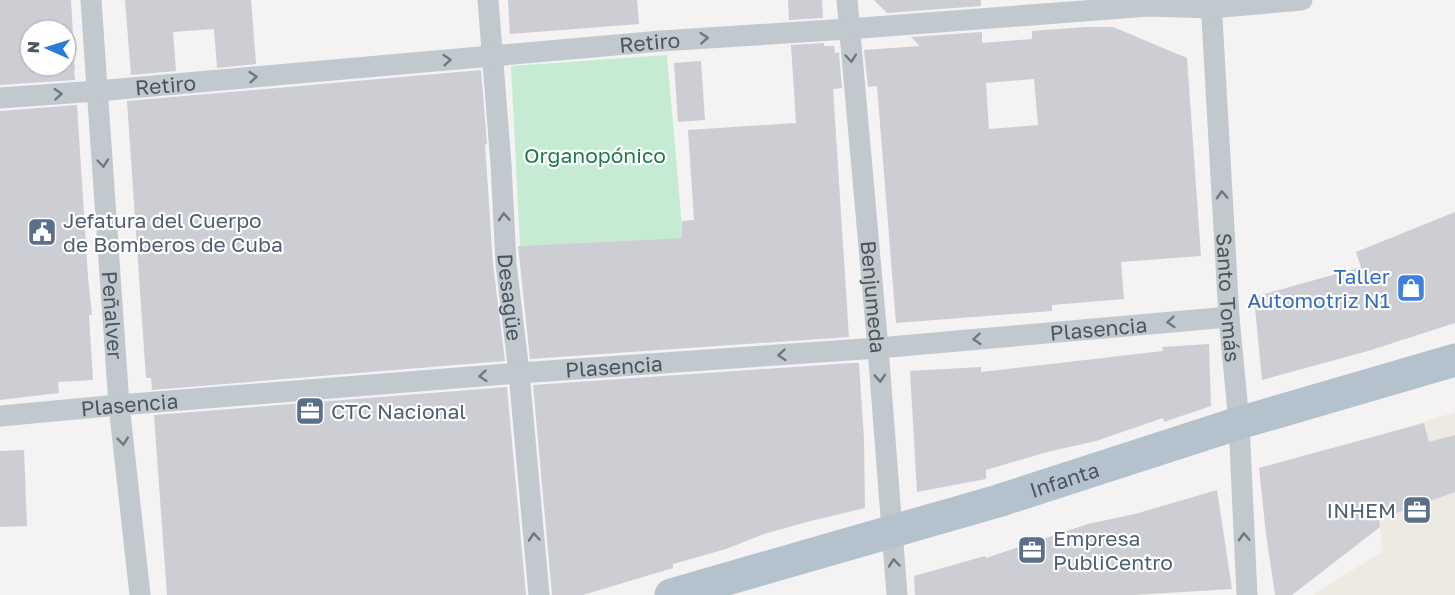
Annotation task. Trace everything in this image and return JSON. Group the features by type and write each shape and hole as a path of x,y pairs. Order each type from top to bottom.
{"main road":[{"name":"Infanta","path":"671,595 998,501 1239,423 1455,360"}],"street":[{"name":"Peñalver","path":"91,0 119,405 140,595"},
{"name":"Desagüe","path":"488,0 506,263 519,373 539,595"},
{"name":"Benjumeda","path":"847,0 897,595"},
{"name":"Retiro","path":"0,98 661,41 1148,6 1302,0"},
{"name":"Santo Tomás","path":"1211,4 1229,317 1239,423 1247,595"},
{"name":"Plasencia","path":"0,416 519,373 878,348 1229,317"}],"shaded area":[{"name":"INHEM","path":"1455,412 1455,595 1312,595 1382,552 1373,438"}],"green space":[{"name":"Organopónico","path":"667,55 683,238 520,246 511,66"}],"building":[{"path":"0,0 71,0 72,18 18,18 18,78 75,78 75,80 0,85"},
{"path":"125,0 251,0 256,64 217,68 214,29 173,32 176,71 131,75"},
{"path":"508,0 637,0 639,24 510,34"},
{"path":"788,0 822,0 823,18 789,20"},
{"path":"874,0 981,0 981,6 887,13"},
{"path":"1113,27 1187,58 1201,256 1121,262 1124,299 1052,305 1052,311 896,323 877,86 868,87 864,50 920,46 911,37 982,32 982,43 1032,39 1032,31","holes":["1034,79 1038,125 989,129 986,83"]},
{"path":"824,43 824,46 834,46 835,53 839,52 842,88 833,89 849,337 530,359 518,246 682,238 682,221 694,220 688,130 796,123 791,45"},
{"path":"701,61 705,120 678,122 674,63"},
{"path":"481,70 493,264 505,361 152,390 151,378 146,378 127,101"},
{"path":"77,105 92,315 89,315 93,380 58,382 59,393 0,400 0,111"},
{"path":"1455,212 1455,323 1368,351 1262,380 1254,297 1361,267 1356,252"},
{"path":"1209,344 1211,406 1164,422 1163,418 1096,441 1047,452 986,470 986,479 917,492 910,371 981,367 981,372 1163,351 1162,347"},
{"path":"859,363 864,439 865,508 764,534 726,549 673,564 673,568 583,595 552,595 533,385"},
{"path":"507,387 526,595 167,595 154,415"},
{"path":"1424,423 1429,442 1455,435 1455,492 1379,519 1380,527 1292,595 1275,595 1259,468"},
{"path":"24,450 27,526 0,527 0,451"},
{"path":"1217,490 1232,589 1134,595 915,595 914,576 985,556 986,558 1088,524 1135,514"}],"place":[{"name":"Jefatura del Cuerpo de Bomberos de Cuba","path":"42,232"},
{"name":"Taller Automotriz N1","path":"1411,288"},
{"name":"CTC Nacional","path":"310,411"},
{"name":"INHEM","path":"1417,510"},
{"name":"Empresa PubliCentro","path":"1032,550"}]}
